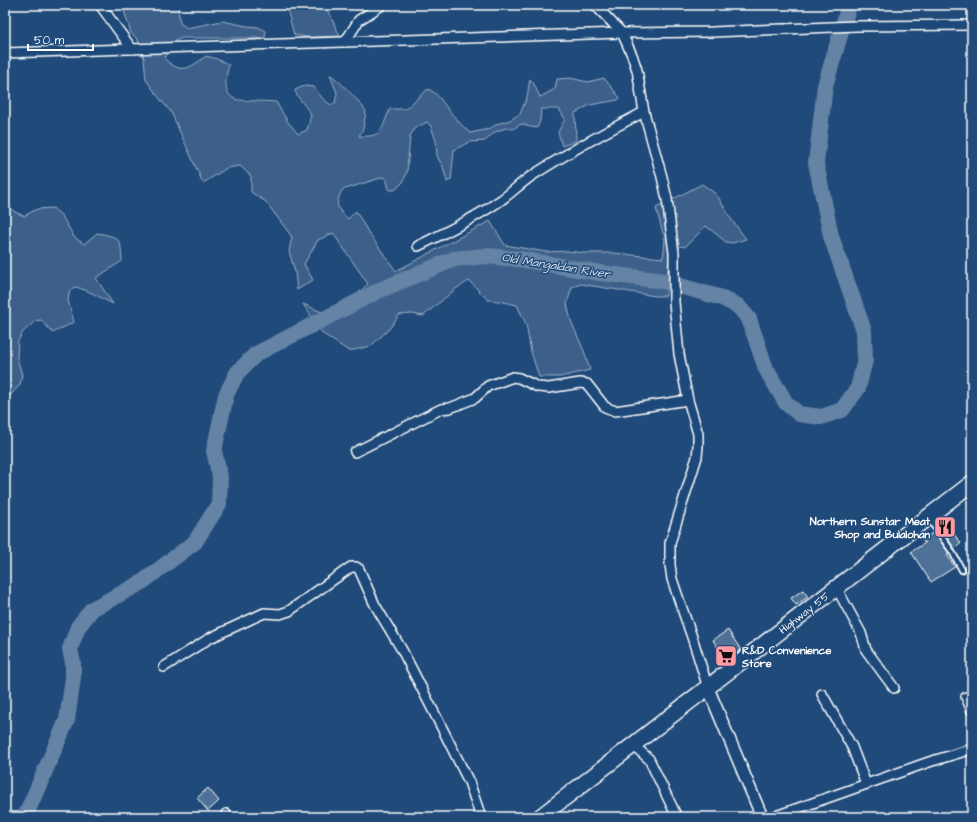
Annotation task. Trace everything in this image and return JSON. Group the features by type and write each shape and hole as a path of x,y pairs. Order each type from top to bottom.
{"highway":[{"name":"Highway 55","path":"540,817 972,483"}],"street":[{"path":"100,5 132,49"},
{"path":"345,42 359,20 382,5"},
{"path":"595,5 622,33 628,44 637,70 644,112 667,199 674,252 674,302 679,354 688,400 698,434 697,457 670,543 670,565 672,579 708,688 762,817"},
{"path":"5,53 622,33 712,32 856,26 972,25"},
{"path":"418,246 449,231 501,200 547,166 605,132 644,112"},
{"path":"355,452 441,409 450,408 475,398 488,386 513,377 519,378 538,387 549,388 580,383 587,384 605,407 615,411 688,400"},
{"path":"164,667 210,638 264,614 280,614 289,611 351,567 356,567 442,728 469,782 481,817"},
{"path":"836,587 861,633 866,650 894,688"},
{"path":"822,694 852,747 866,784"},
{"path":"966,697 972,711"},
{"path":"633,745 649,759 677,817"},
{"path":"773,817 929,762 972,749"}],"lane":[{"path":"927,517 951,550 962,570"}],"shaded area":[{"path":"128,5 181,5 178,9 180,23 187,28 222,21 258,27 266,31 265,38 182,38 169,43 165,59 176,67 181,68 186,68 195,64 206,56 226,63 229,65 226,84 228,93 231,96 237,100 276,102 288,122 298,134 307,130 311,115 297,96 295,90 304,86 314,87 323,99 331,105 335,103 337,93 330,75 355,97 366,111 363,129 359,136 373,135 377,133 383,126 390,109 405,109 428,89 437,95 456,119 470,133 489,129 520,114 527,97 530,79 540,97 555,89 557,79 570,78 588,82 604,78 620,98 618,100 590,105 575,113 576,141 562,146 558,132 565,119 559,109 541,109 540,121 537,128 523,124 513,129 506,128 495,132 485,141 469,142 454,150 451,180 447,182 443,167 437,156 436,141 431,126 427,122 415,128 410,136 407,172 403,182 395,190 389,190 387,181 384,177 342,190 338,199 338,206 341,212 348,219 356,211 368,232 396,271 490,221 505,245 546,252 567,251 585,253 613,253 663,258 665,241 656,208 702,184 717,195 731,219 746,239 733,243 726,242 706,226 685,247 681,246 669,255 666,296 655,296 581,284 572,287 567,304 571,321 584,351 590,370 560,377 539,377 531,352 526,324 517,305 488,300 469,281 457,288 423,316 412,314 399,315 390,328 371,346 349,351 323,334 303,304 322,312 352,299 368,284 333,233 318,240 304,264 313,280 297,290 295,272 289,251 292,237 266,202 251,192 251,176 240,166 227,168 203,183 171,112 146,80 144,58 138,40 131,33 123,8"},
{"path":"286,5 325,5 340,36 307,37 294,35"},
{"path":"5,204 15,212 24,216 37,209 53,208 62,216 74,237 84,244 97,233 115,238 120,243 122,261 96,278 113,304 90,292 75,287 70,290 68,300 74,322 53,333 41,320 35,321 23,332 18,341 17,358 22,375 20,385 5,401"}],"building":[{"path":"945,523 961,543 955,549 940,528"},
{"path":"934,532 948,552 949,554 947,555 955,567 931,582 911,552 925,543 922,540"},
{"path":"803,590 808,597 796,605 791,598"},
{"path":"728,630 741,650 726,661 713,640"},
{"path":"208,788 219,801 208,811 197,798"}],"waterway":[{"name":"Old Mangaldan River","path":"25,817 67,720 73,678 73,663 70,649 78,627 92,609 141,583 195,542 219,504 220,477 214,451 226,395 237,373 256,354 380,290 454,259 486,256 519,259 600,273 663,281 722,298 738,306 749,319 766,369 786,403 799,414 821,417 842,410 858,388 865,360 864,331 831,236 816,163 825,86 849,5"}],"place":[{"name":"Northern Sunstar Meat Shop and Bulalohan","path":"945,527"},
{"name":"R&D Convenience Store","path":"726,656"}]}
